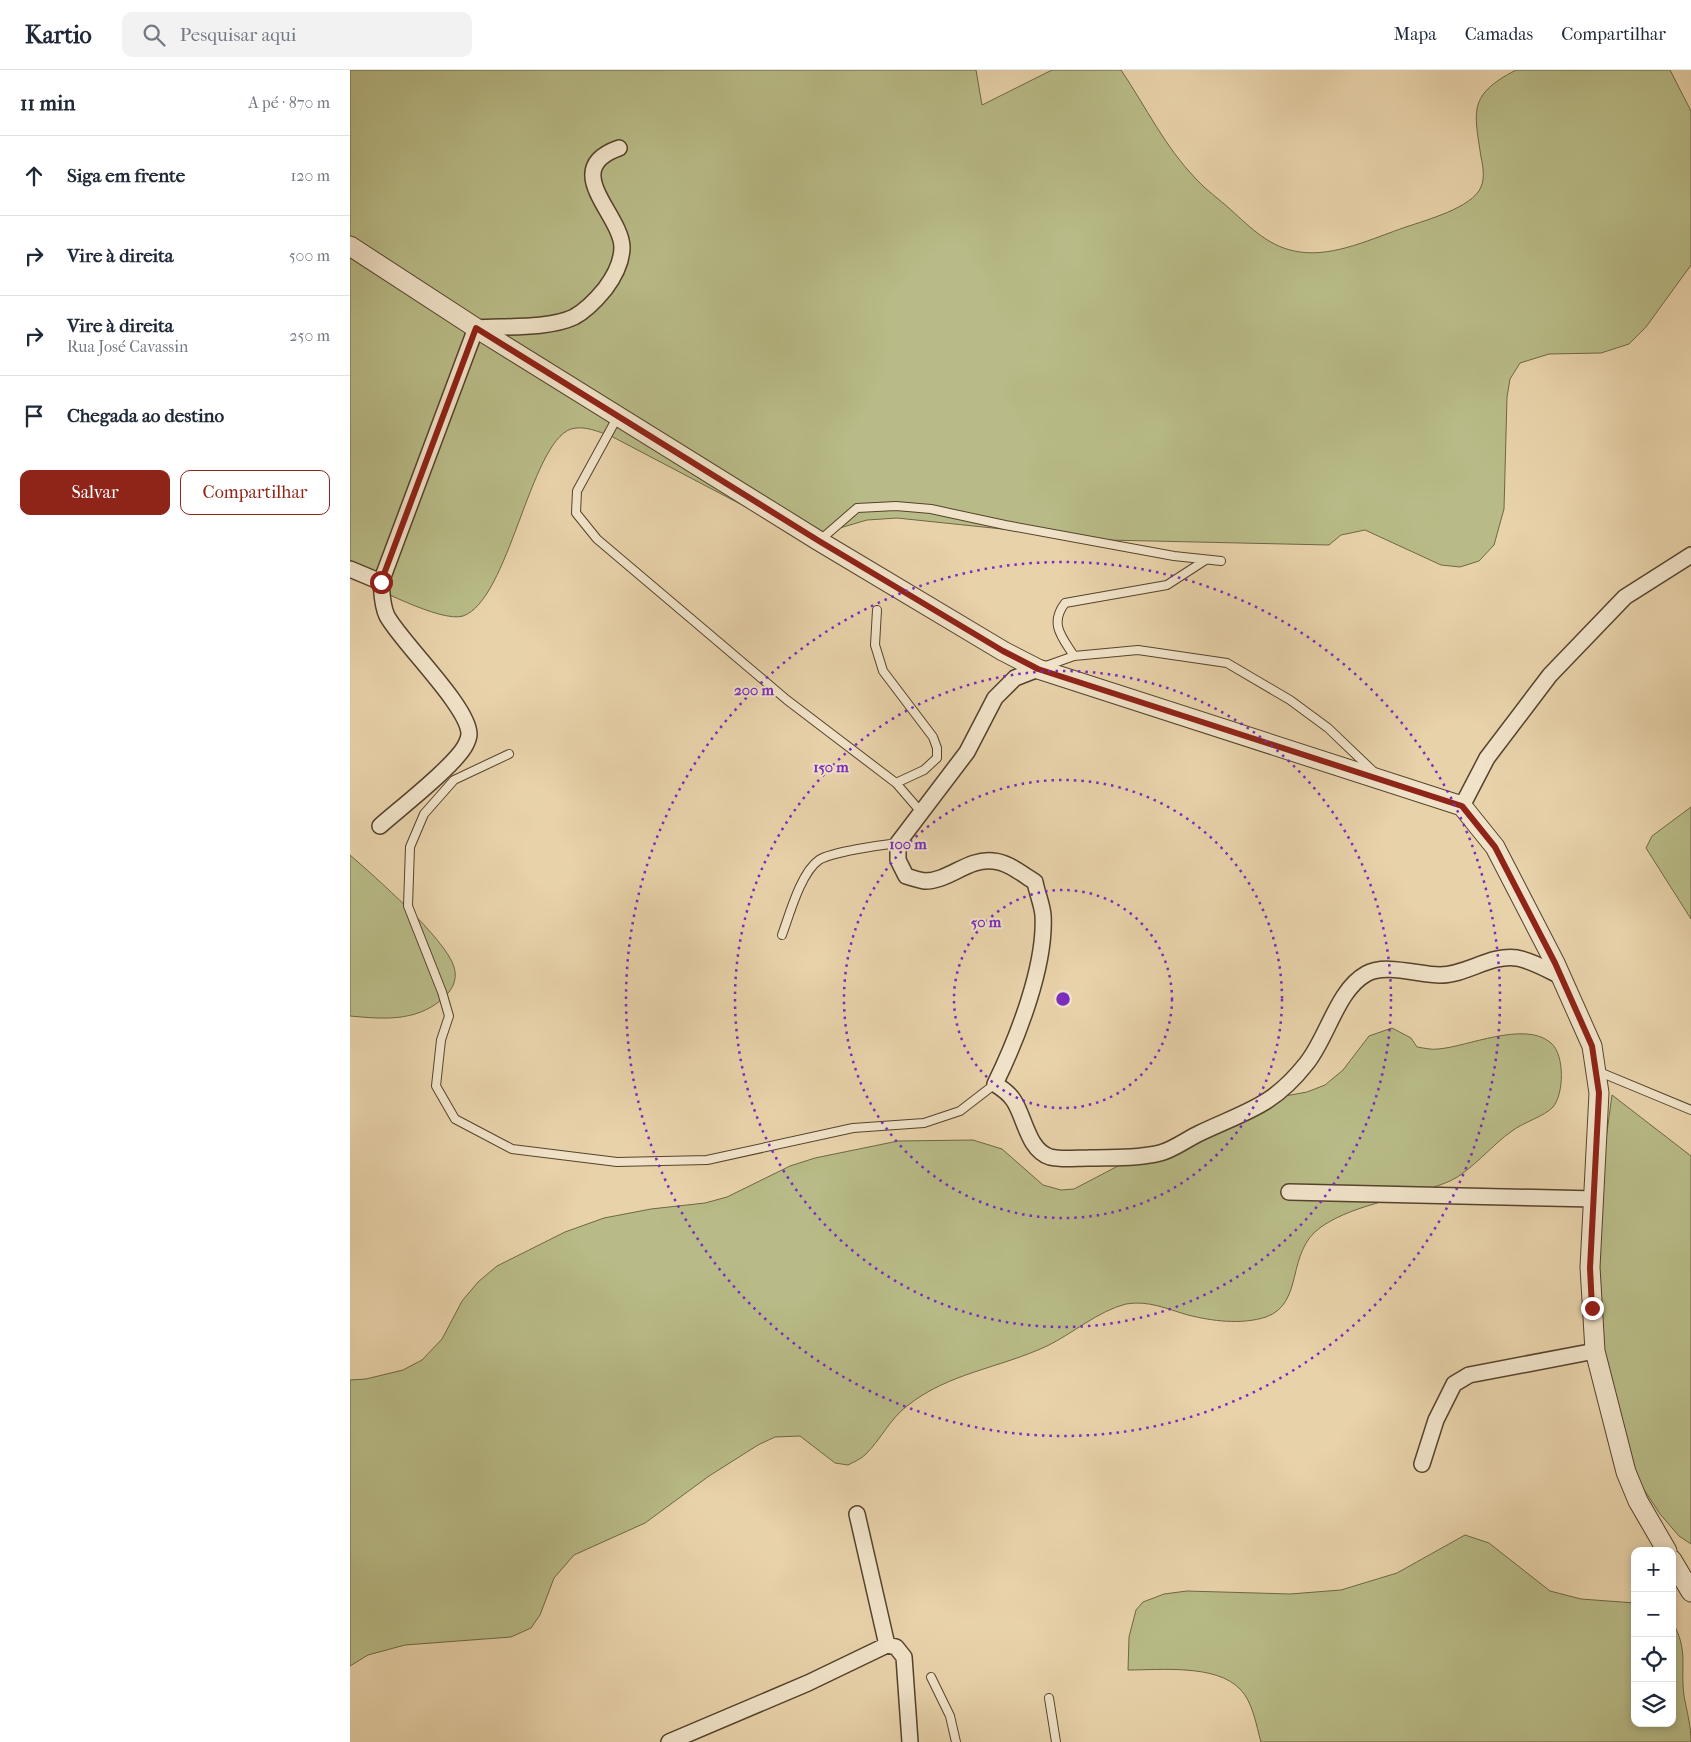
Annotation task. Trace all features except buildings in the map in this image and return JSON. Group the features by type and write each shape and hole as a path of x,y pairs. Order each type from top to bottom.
{"street":[{"path":"476,328 550,323 574,317 596,300 610,282 619,264 622,247 614,221 595,192 593,174 599,161 610,151 619,148"},
{"path":"350,246 476,328 819,541 1003,651 1038,669 1462,806 1495,847 1562,978 1592,1046 1599,1093 1590,1268 1595,1351 1626,1472 1638,1501 1665,1547"},
{"path":"380,826 445,768 465,747 469,734 466,721 426,664 387,616 382,600 381,582 476,328"},
{"path":"1462,806 1486,758 1550,675 1625,597 1691,555"},
{"path":"350,569 381,582"},
{"path":"1038,669 1014,678 995,698 967,752 898,842 898,860 906,876 926,881 950,874 973,863 993,860 1012,867 1035,882 1043,914 1041,953 1014,1044 995,1084 1007,1092 1015,1102 1036,1146 1049,1156 1118,1158 1161,1153 1200,1133 1255,1110 1285,1089 1316,1049 1346,994 1356,981 1367,973 1381,970 1441,976 1467,970 1491,960 1516,958 1542,967 1562,978"},
{"path":"1288,1192 1595,1199"},
{"path":"1422,1464 1436,1420 1454,1384 1469,1375 1595,1351"},
{"path":"857,1514 887,1645"},
{"path":"1676,1567 1691,1592"},
{"path":"670,1742 808,1683 887,1645 896,1647 904,1657 910,1742"}],"lane":[{"path":"618,416 577,491 576,513 597,539 787,700 896,783 921,812"},
{"path":"819,541 857,508 896,506 932,509 1098,543 1204,560 1221,560"},
{"path":"1074,656 1058,632 1058,613 1064,603 1167,585 1204,560"},
{"path":"877,610 875,645 882,672 934,737 937,748 937,758 924,770 896,783"},
{"path":"1038,669 1074,656 1138,650 1227,663 1290,700 1328,728 1383,780"},
{"path":"509,754 454,780 424,814 410,847 408,906 442,992 449,1016 441,1040 436,1086 456,1119 512,1149 617,1162 707,1160 853,1128 924,1123 960,1111 995,1084"},
{"path":"782,935 799,887 819,860 898,842"},
{"path":"1596,1070 1691,1110"},
{"path":"931,1677 950,1716 956,1742"},
{"path":"1049,1698 1056,1742"}],"green space":[{"path":"350,70 976,70 982,105 1052,70 1121,70 1165,140 1185,167 1200,183 1253,230 1270,242 1289,250 1313,253 1354,246 1436,217 1459,207 1476,194 1481,187 1483,176 1476,115 1478,105 1482,96 1489,88 1516,70 1670,70 1691,111 1691,265 1646,327 1629,344 1601,353 1549,354 1520,363 1510,379 1507,397 1504,509 1494,545 1479,561 1460,567 1441,565 1365,530 1341,535 1329,545 1107,540 897,518 867,520 826,532 805,532 765,517 611,436 576,428 571,429 556,440 543,462 494,582 479,604 463,616 453,617 423,609 350,576"},
{"path":"1691,807 1691,919 1646,848 1652,836"},
{"path":"350,855 408,908 448,955 454,967 455,981 448,993 431,1007 409,1016 374,1018 350,1016"},
{"path":"1392,1028 1411,1038 1417,1047 1433,1049 1511,1034 1526,1034 1540,1037 1551,1043 1559,1056 1561,1084 1557,1101 1549,1110 1512,1131 1458,1177 1435,1187 1367,1206 1321,1227 1310,1237 1303,1250 1286,1301 1278,1310 1266,1317 1237,1321 1197,1317 1142,1303 1116,1307 1095,1317 1047,1346 1029,1354 957,1378 923,1395 901,1411 866,1454 848,1465 835,1463 800,1436 775,1437 758,1445 709,1476 645,1523 574,1555 554,1578 540,1615 531,1628 511,1637 405,1645 368,1655 350,1666 350,1380 366,1379 403,1370 422,1360 442,1339 462,1301 478,1282 497,1266 565,1232 604,1218 651,1209 705,1203 727,1197 790,1166 815,1158 898,1141 973,1140 1002,1149 1043,1185 1061,1190 1074,1189 1118,1166 1263,1100 1307,1092 1325,1085 1343,1070 1369,1036"},
{"path":"1612,1095 1691,1156 1691,1544 1679,1536 1660,1514 1639,1482 1598,1360 1596,1213"},
{"path":"1465,1535 1489,1543 1550,1591 1581,1599 1631,1603 1631,1727 1676,1727 1676,1630 1682,1650 1684,1696 1690,1725 1691,1742 1261,1742 1254,1714 1248,1700 1240,1689 1230,1681 1217,1675 1187,1670 1128,1670 1129,1637 1136,1610 1143,1602 1164,1594 1187,1591 1290,1594 1341,1590 1397,1573"}],"route":[{"path":"381,582 391,560 476,328 819,541 1003,651 1038,669 1462,806 1495,847 1555,963 1592,1046 1599,1093 1590,1268 1592,1308"}]}
